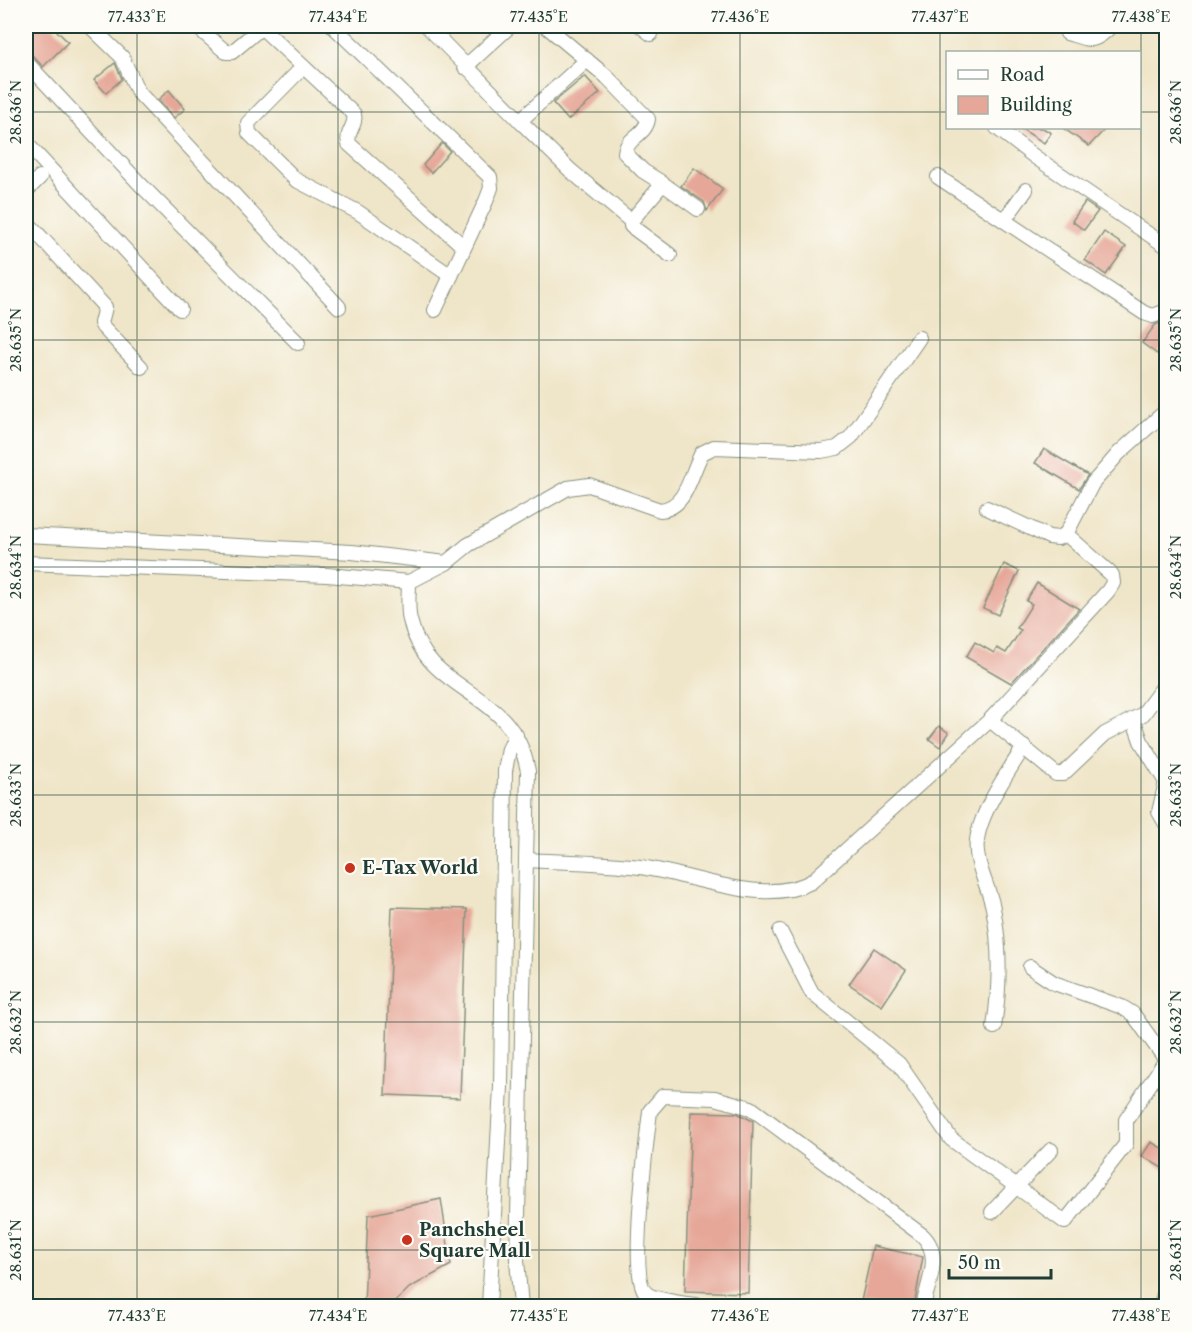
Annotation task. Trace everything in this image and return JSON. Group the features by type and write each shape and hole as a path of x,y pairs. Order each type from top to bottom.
{"street":[{"path":"90,26 122,57 138,92 339,307"},
{"path":"196,26 226,52 232,52 262,26 354,114 356,120 349,134 349,144 464,247"},
{"path":"333,26 490,177 490,188 435,310"},
{"path":"427,26 465,67 564,164 631,221 634,230 670,255"},
{"path":"465,67 510,26"},
{"path":"548,26 648,119 645,129 627,144 625,153 642,171 698,209"},
{"path":"1065,26 1067,33 1096,40 1111,26"},
{"path":"522,123 524,118 587,60"},
{"path":"26,62 140,184 298,344"},
{"path":"303,67 248,123 249,133 296,180 358,212 451,276"},
{"path":"998,129 1035,157 1167,246"},
{"path":"26,143 180,309"},
{"path":"26,191 40,177"},
{"path":"938,177 1005,219 1144,313 1153,316 1167,311"},
{"path":"631,221 656,194 660,187 658,181"},
{"path":"1005,219 1026,190"},
{"path":"26,221 105,307 106,311 101,323 103,327 141,367"},
{"path":"26,562 327,575 410,582 446,563 468,545 568,488 589,485 660,510 672,509 680,502 702,453 714,447 821,451 837,448 851,436 919,338"},
{"path":"987,508 1049,537 1058,538 1066,534 1092,484 1119,453 1167,411"},
{"path":"526,860 641,867 760,891 781,892 800,888 811,882 990,720 1076,628 1113,583 1112,575 1104,566 1066,534"},
{"path":"26,535 352,552 446,563"},
{"path":"410,582 409,618 417,643 431,664 452,681 491,705 516,735 524,750 528,771 517,1260 521,1306"},
{"path":"990,720 1056,774 1063,774 1106,734 1134,721 1154,703 1165,689"},
{"path":"1134,721 1141,741 1166,782 1159,812 1167,824"},
{"path":"489,1306 501,1087 505,771 509,748 516,735"},
{"path":"994,1027 999,995 998,941 992,904 976,841 995,795 1024,747"},
{"path":"505,878 525,879"},
{"path":"780,932 812,993 899,1064 951,1138 1065,1222 1126,1144 1126,1120 1166,1060 1133,1014 1122,1007 1054,983 1030,967"},
{"path":"702,1306 648,1295 640,1285 638,1247 650,1111 663,1096 715,1098 751,1108 922,1235 930,1242 934,1254 923,1306"},
{"path":"992,1212 1051,1150"},
{"path":"492,1258 517,1260"},
{"path":"1161,1306 1167,1286"}],"building":[{"path":"37,26 52,26 68,42 43,67 32,55 26,53 26,37"},
{"path":"115,63 122,79 106,93 94,80"},
{"path":"585,76 600,93 568,120 553,103"},
{"path":"169,90 185,109 174,118 158,100"},
{"path":"1022,129 1045,129 1051,133 1044,143"},
{"path":"1064,129 1105,129 1089,146"},
{"path":"442,143 450,151 431,173 423,165"},
{"path":"694,168 723,189 707,211 704,202 681,186"},
{"path":"1085,202 1098,211 1084,230 1072,221"},
{"path":"1104,232 1126,247 1106,275 1085,260"},
{"path":"1164,321 1167,340 1157,354 1142,343 1155,325"},
{"path":"1044,449 1088,475 1079,489 1035,463"},
{"path":"1004,564 1019,571 998,615 983,608"},
{"path":"1037,583 1079,609 1011,683 966,657 975,642 994,653 997,648 1006,653 1021,630 1017,628 1032,604 1026,601"},
{"path":"939,726 949,733 940,747 929,739"},
{"path":"392,907 467,909 460,1098 385,1095"},
{"path":"874,948 906,970 882,1006 849,984"},
{"path":"691,1112 737,1113 753,1121 748,1293 685,1291"},
{"path":"1151,1142 1167,1151 1167,1171 1142,1156"},
{"name":"Panchsheel Square Mall","path":"441,1199 451,1265 409,1288 391,1306 364,1306 368,1215"},
{"path":"873,1246 923,1257 914,1306 860,1306"}],"place":[{"name":"E-Tax World","path":"350,868"},
{"name":"Panchsheel Square Mall","path":"407,1240"}]}
